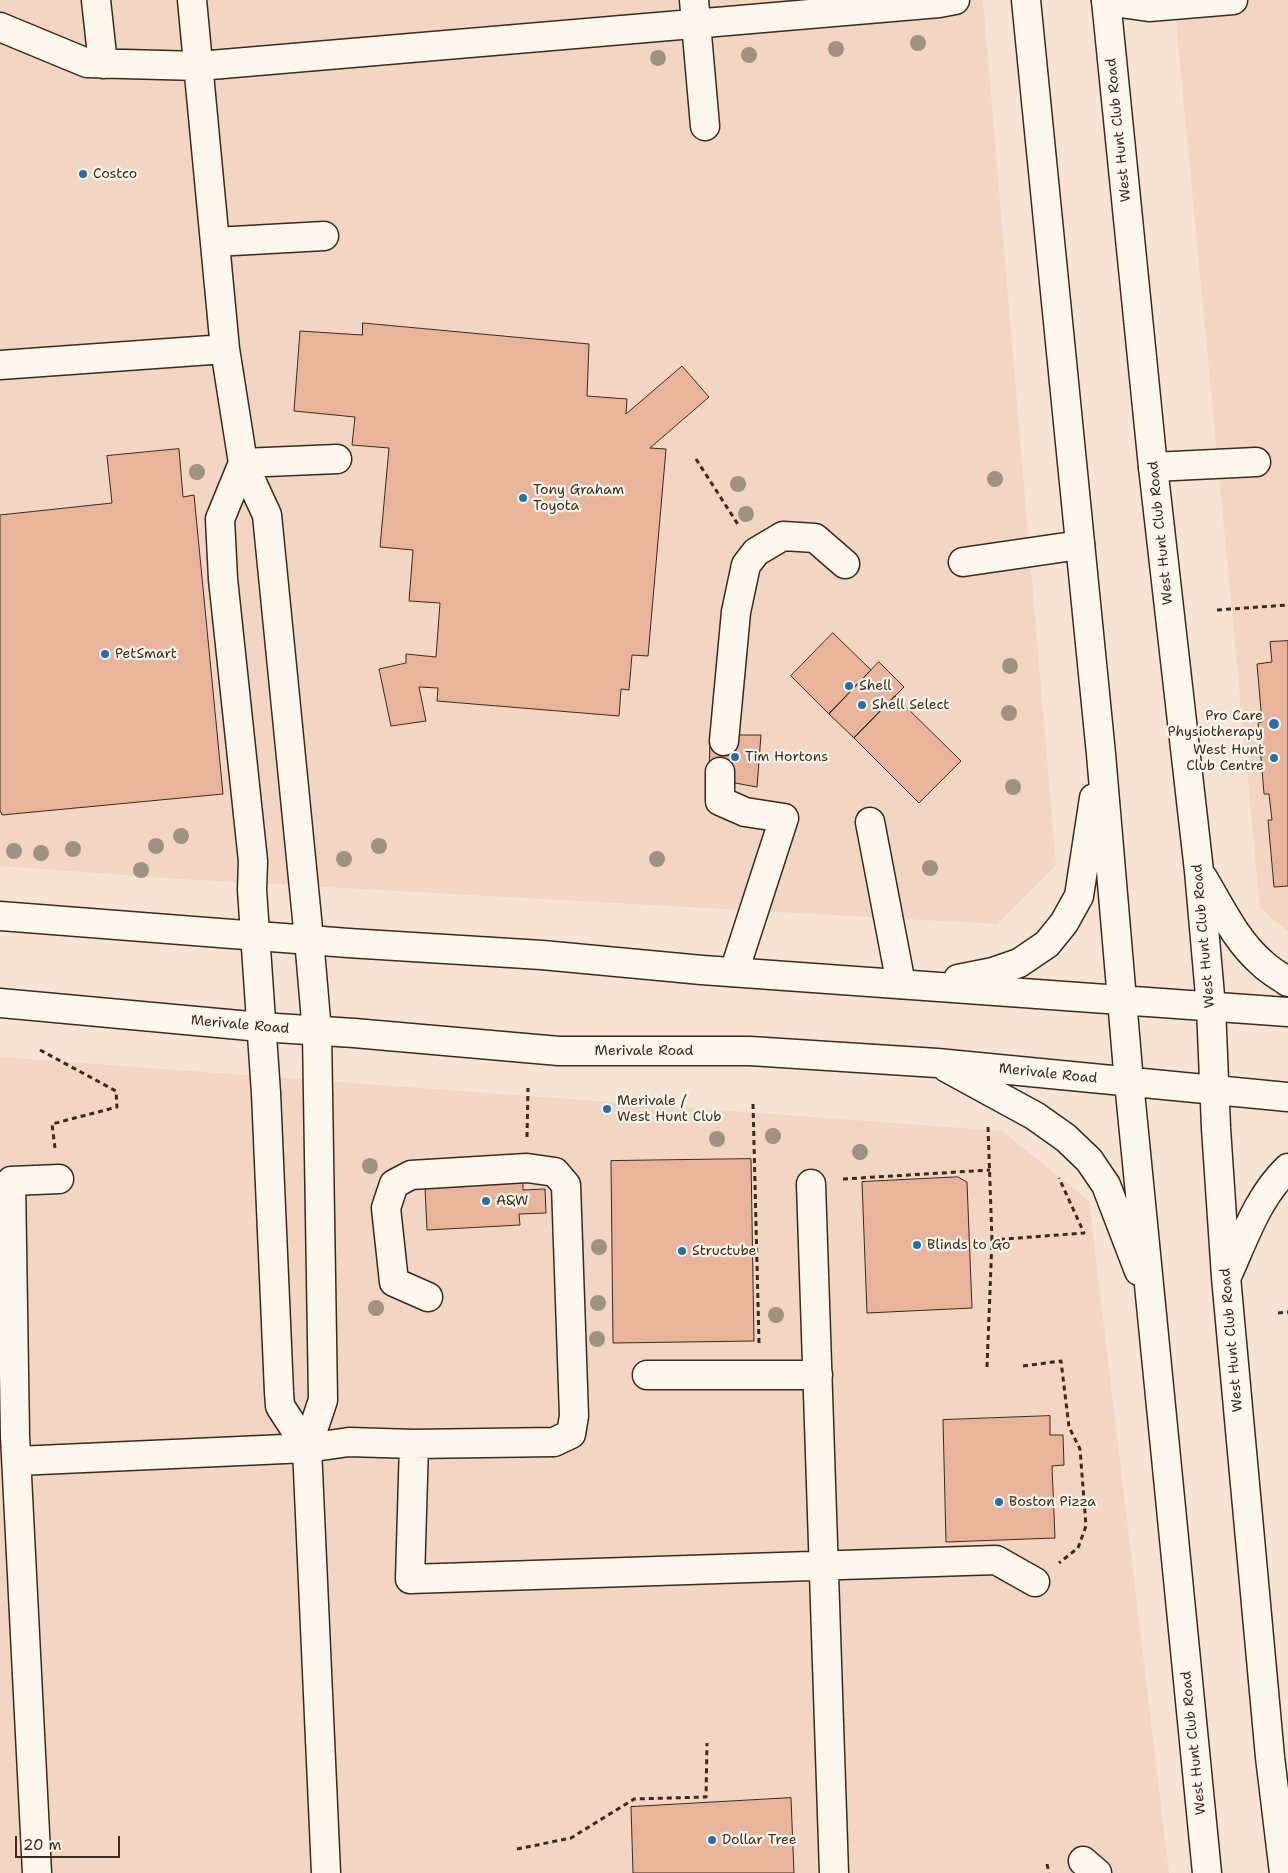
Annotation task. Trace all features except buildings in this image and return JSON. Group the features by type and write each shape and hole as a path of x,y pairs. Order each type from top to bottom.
{"main road":[{"path":"96,0 103,64"},
{"path":"192,0 225,349 243,463 267,515 317,1032 323,1400 307,1448 326,1873"},
{"path":"0,27 87,63 199,66 696,12 955,0"},
{"name":"West Hunt Club Road","path":"1026,0 1101,754 1129,1082 1207,1873"},
{"path":"1103,0 1149,7 1233,0"},
{"name":"West Hunt Club Road","path":"1103,0 1199,871 1211,1007 1214,1090 1226,1277 1270,1757 1284,1873"},
{"path":"696,12 705,126"},
{"path":"215,242 324,236"},
{"path":"0,365 225,349"},
{"path":"243,463 337,459"},
{"path":"1153,467 1256,462"},
{"path":"243,463 220,518 223,579 253,861 252,890 266,1094 280,1406 307,1448"},
{"path":"724,742 736,612 746,565 756,552 783,536 815,538 845,564"},
{"path":"963,562 1080,545"},
{"path":"912,985 993,972 1019,963 1047,944 1064,922 1079,896 1101,754"},
{"path":"720,772 720,801 745,812 784,818 734,972"},
{"path":"870,822 912,985"},
{"path":"1199,871 1233,929 1250,952 1264,966 1288,982"},
{"path":"0,916 1288,1012"},
{"name":"Merivale Road","path":"0,1003 559,1052 750,1051 937,1063 1288,1097"},
{"path":"937,1063 1035,1116 1066,1138 1089,1160 1106,1185 1152,1304"},
{"path":"17,1461 307,1448 349,1442 414,1444 554,1442 571,1434 574,1416 566,1185 555,1172 527,1168 421,1175 411,1176 394,1184 386,1208 394,1282 428,1297"},
{"path":"1226,1277 1259,1204 1275,1180 1288,1168"},
{"path":"37,1873 17,1461 10,1181 59,1179"},
{"path":"811,1184 834,1873"},
{"path":"647,1375 818,1375"},
{"path":"414,1444 410,1579 996,1560 1036,1582"}],"path":[{"path":"696,459 756,552"},
{"path":"1217,610 1288,605"},
{"path":"40,1050 116,1091 117,1107 52,1124 59,1179"},
{"path":"527,1136 528,1088"},
{"path":"753,1104 759,1345"},
{"path":"987,1367 992,1240 988,1126 995,1129"},
{"path":"811,1184 850,1178 990,1170"},
{"path":"992,1240 1084,1233 1057,1173"},
{"path":"1278,1313 1288,1312"},
{"path":"1023,1366 1061,1361 1069,1427 1080,1449 1086,1526 1078,1548 1036,1582"},
{"path":"517,1848 571,1838 634,1799 706,1797 707,1743"},
{"path":"1047,1864 1049,1873"}],"shaded area":[{"path":"0,0 983,0 1056,865 997,924 181,879 0,866"},
{"path":"1174,0 1288,0 1288,931 1260,908"},
{"path":"0,1057 1002,1131 1089,1201 1169,1873 0,1873"}],"place":[{"name":"Costco","path":"83,174"},
{"name":"Tony Graham Toyota","path":"523,498"},
{"name":"PetSmart","path":"105,654"},
{"name":"Shell","path":"849,686"},
{"name":"Shell Select","path":"862,705"},
{"name":"Pro Care Physiotherapy","path":"1274,724"},
{"name":"Tim Hortons","path":"735,757"},
{"name":"West Hunt Club Centre","path":"1274,758"},
{"name":"Merivale / West Hunt Club","path":"607,1109"},
{"name":"A&W","path":"486,1201"},
{"name":"Blinds to Go","path":"917,1245"},
{"name":"Structube","path":"682,1251"},
{"name":"Boston Pizza","path":"999,1502"},
{"name":"Dollar Tree","path":"712,1840"}]}
